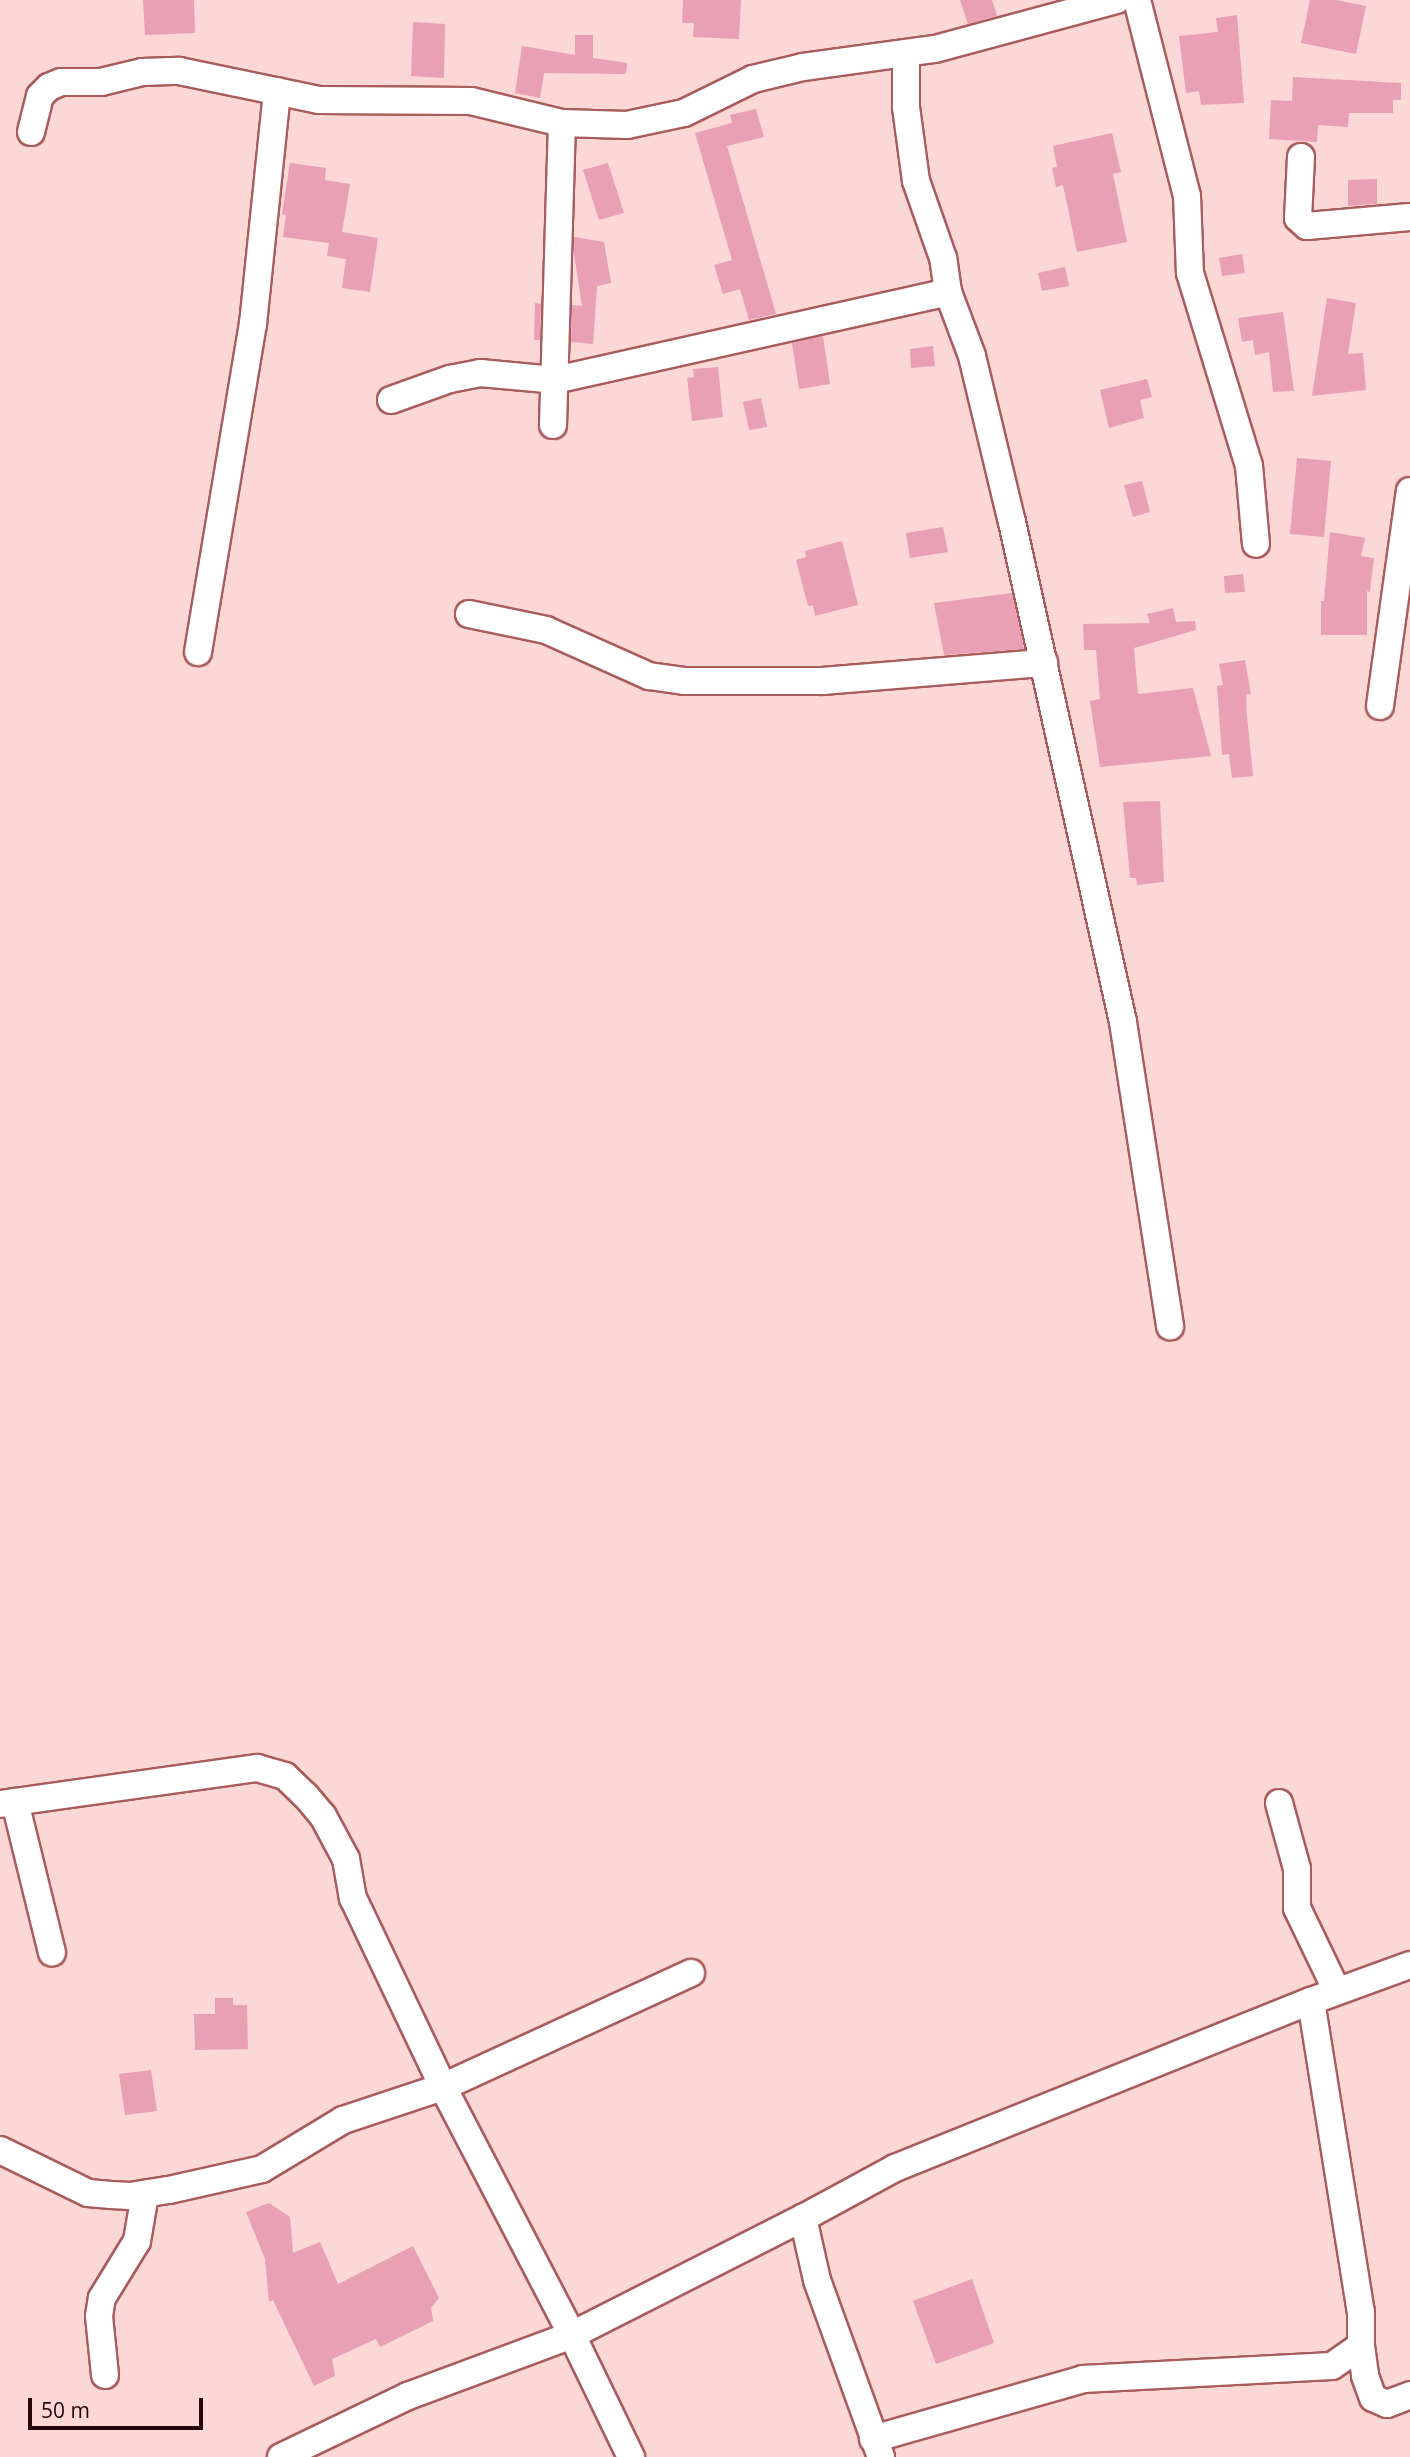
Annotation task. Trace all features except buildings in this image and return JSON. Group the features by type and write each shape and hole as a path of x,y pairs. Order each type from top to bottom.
{"street":[{"path":"32,132 40,96 49,87 61,82 100,82 142,72 179,71 318,100 471,101 562,123 627,125 684,113 752,79 803,67 935,49 1117,0"},
{"path":"1137,0 1187,196 1190,273 1249,466 1256,544"},
{"path":"906,53 906,107 916,181 943,258 948,292 972,356 1044,663 1123,1023 1170,1325"},
{"path":"198,652 253,324 278,92"},
{"path":"553,425 556,252 562,123"},
{"path":"1301,157 1298,218 1307,226 1410,217"},
{"path":"391,400 450,379 480,373 555,380 948,292"},
{"path":"1380,706 1410,491"},
{"path":"469,614 546,630 649,676 684,681 823,681 1044,663"},
{"path":"52,1953 8,1803 257,1769 285,1776 323,1816 346,1859 353,1898 443,2087 572,2335 631,2457"},
{"path":"1279,1803 1297,1869 1297,1908 1337,1991"},
{"path":"281,2457 408,2396 572,2335 803,2218 895,2168 1311,2001 1410,1965"},
{"path":"0,2150 88,2193 130,2196 145,2194 262,2169 343,2120 443,2087 691,1973"},
{"path":"1311,2001 1361,2312 1360,2346 1365,2376 1373,2398 1387,2404 1410,2395"},
{"path":"104,2375 99,2316 102,2298 137,2241 145,2194"},
{"path":"803,2218 817,2280 877,2448 1083,2379 1332,2365 1360,2346"}]}
